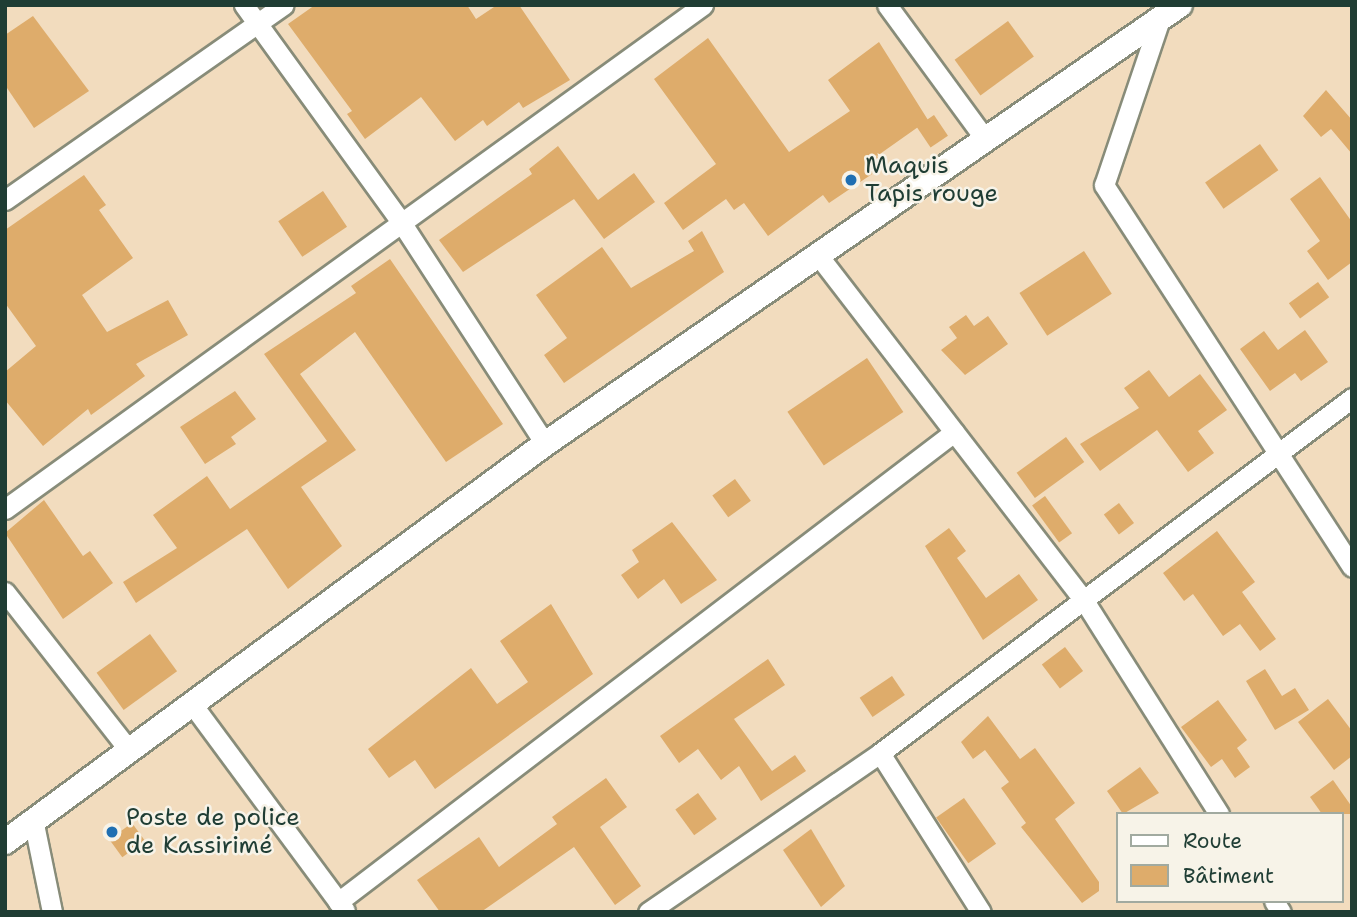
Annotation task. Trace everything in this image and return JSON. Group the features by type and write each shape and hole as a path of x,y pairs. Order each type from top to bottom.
{"street":[{"path":"244,5 401,222 545,444"},
{"path":"5,200 283,5"},
{"path":"5,509 703,5"},
{"path":"887,5 985,139"},
{"path":"5,842 34,824 129,750 545,444 821,259 985,139 1170,12"},
{"path":"1170,12 1104,186 1282,455 1352,567"},
{"path":"821,259 1085,602 1218,812"},
{"path":"660,908 880,753 1085,602 1282,455 1352,398"},
{"path":"191,704 342,907 954,432"},
{"path":"5,592 129,750"},
{"path":"880,753 981,912"},
{"path":"34,824 52,912"}],"building":[{"path":"315,5 467,5 476,19 497,5 519,5 570,80 523,108 519,102 487,126 483,120 455,141 421,97 365,139 347,114 352,111 288,24"},
{"path":"33,16 89,91 34,128 5,85 5,35"},
{"path":"1008,21 1034,57 980,95 955,60"},
{"path":"708,38 789,152 850,111 828,80 879,42 928,120 877,156 884,166 829,203 823,195 768,236 744,203 734,210 726,199 683,230 664,203 716,164 654,79"},
{"path":"1326,90 1352,120 1352,154 1331,129 1321,137 1303,116"},
{"path":"934,115 948,136 931,147 917,127"},
{"path":"1260,144 1278,170 1223,209 1205,182"},
{"path":"558,146 598,200 634,173 655,202 604,239 574,199 463,272 439,240 532,174 529,169"},
{"path":"84,175 106,205 99,210 133,258 82,295 107,332 168,300 188,335 136,364 145,376 91,415 88,409 43,446 5,400 5,372 36,346 5,303 5,230"},
{"path":"1320,177 1352,222 1352,262 1328,280 1307,251 1320,241 1290,199"},
{"path":"323,191 347,227 302,257 278,221"},
{"path":"702,231 724,272 564,383 544,355 567,338 536,295 602,247 631,288 694,251 688,241"},
{"path":"1084,251 1112,294 1047,336 1019,293"},
{"path":"390,259 503,424 446,462 355,332 300,374 356,450 301,487 342,546 288,589 247,529 136,603 123,582 177,548 153,515 207,476 230,509 327,441 264,354 356,293 351,286"},
{"path":"1318,282 1329,297 1300,319 1289,303"},
{"path":"966,315 974,326 988,316 1008,344 965,375 941,350 957,338 949,327"},
{"path":"1305,330 1328,362 1301,381 1295,373 1270,391 1240,349 1264,331 1278,350"},
{"path":"867,358 903,412 824,466 787,412"},
{"path":"1149,370 1169,397 1200,374 1227,410 1198,431 1214,453 1188,472 1157,430 1100,471 1080,444 1139,408 1124,388"},
{"path":"235,391 256,419 231,437 236,444 205,464 180,427"},
{"path":"1066,437 1084,462 1035,498 1017,473"},
{"path":"735,479 751,501 728,517 712,495"},
{"path":"1045,496 1072,533 1059,543 1032,505"},
{"path":"44,500 83,556 90,551 113,583 63,619 5,533"},
{"path":"1119,503 1134,523 1119,534 1104,514"},
{"path":"672,522 717,580 681,604 664,579 638,599 621,575 639,562 632,550"},
{"path":"949,528 966,551 957,558 986,598 1019,574 1038,600 983,640 925,546"},
{"path":"1217,531 1255,582 1242,592 1276,639 1260,651 1240,624 1223,636 1193,594 1184,601 1163,573"},
{"path":"551,604 593,674 435,789 415,760 389,778 368,749 471,668 497,704 528,682 500,641"},
{"path":"150,634 177,671 124,710 97,673"},
{"path":"1065,647 1083,671 1060,688 1042,664"},
{"path":"768,659 785,685 734,719 772,771 795,755 806,771 761,801 739,766 721,780 698,749 679,763 660,736"},
{"path":"1265,669 1282,696 1295,688 1309,710 1275,730 1246,681"},
{"path":"892,676 905,695 873,717 860,698"},
{"path":"1328,699 1352,731 1352,756 1334,770 1298,722"},
{"path":"1218,700 1247,740 1237,748 1250,767 1235,778 1222,759 1211,767 1181,727"},
{"path":"988,716 1020,759 1035,748 1075,803 1055,819 1099,882 1099,891 1082,903 1021,827 1026,823 1001,788 1009,782 985,750 973,759 961,742"},
{"path":"1140,767 1159,793 1126,812 1122,812 1107,791"},
{"path":"606,778 627,807 600,827 641,886 615,905 574,847 481,912 440,912 417,880 479,837 499,867 557,824 552,817"},
{"path":"1333,780 1352,807 1352,814 1321,812 1310,797"},
{"path":"698,793 717,819 694,835 675,809"},
{"path":"964,798 996,844 968,863 936,818"},
{"path":"132,823 145,841 122,857 109,839"},
{"path":"811,829 845,886 821,907 783,850"}],"place":[{"name":"Maquis Tapis rouge","path":"851,180"},
{"name":"Poste de police de Kassirimé","path":"112,832"}]}
